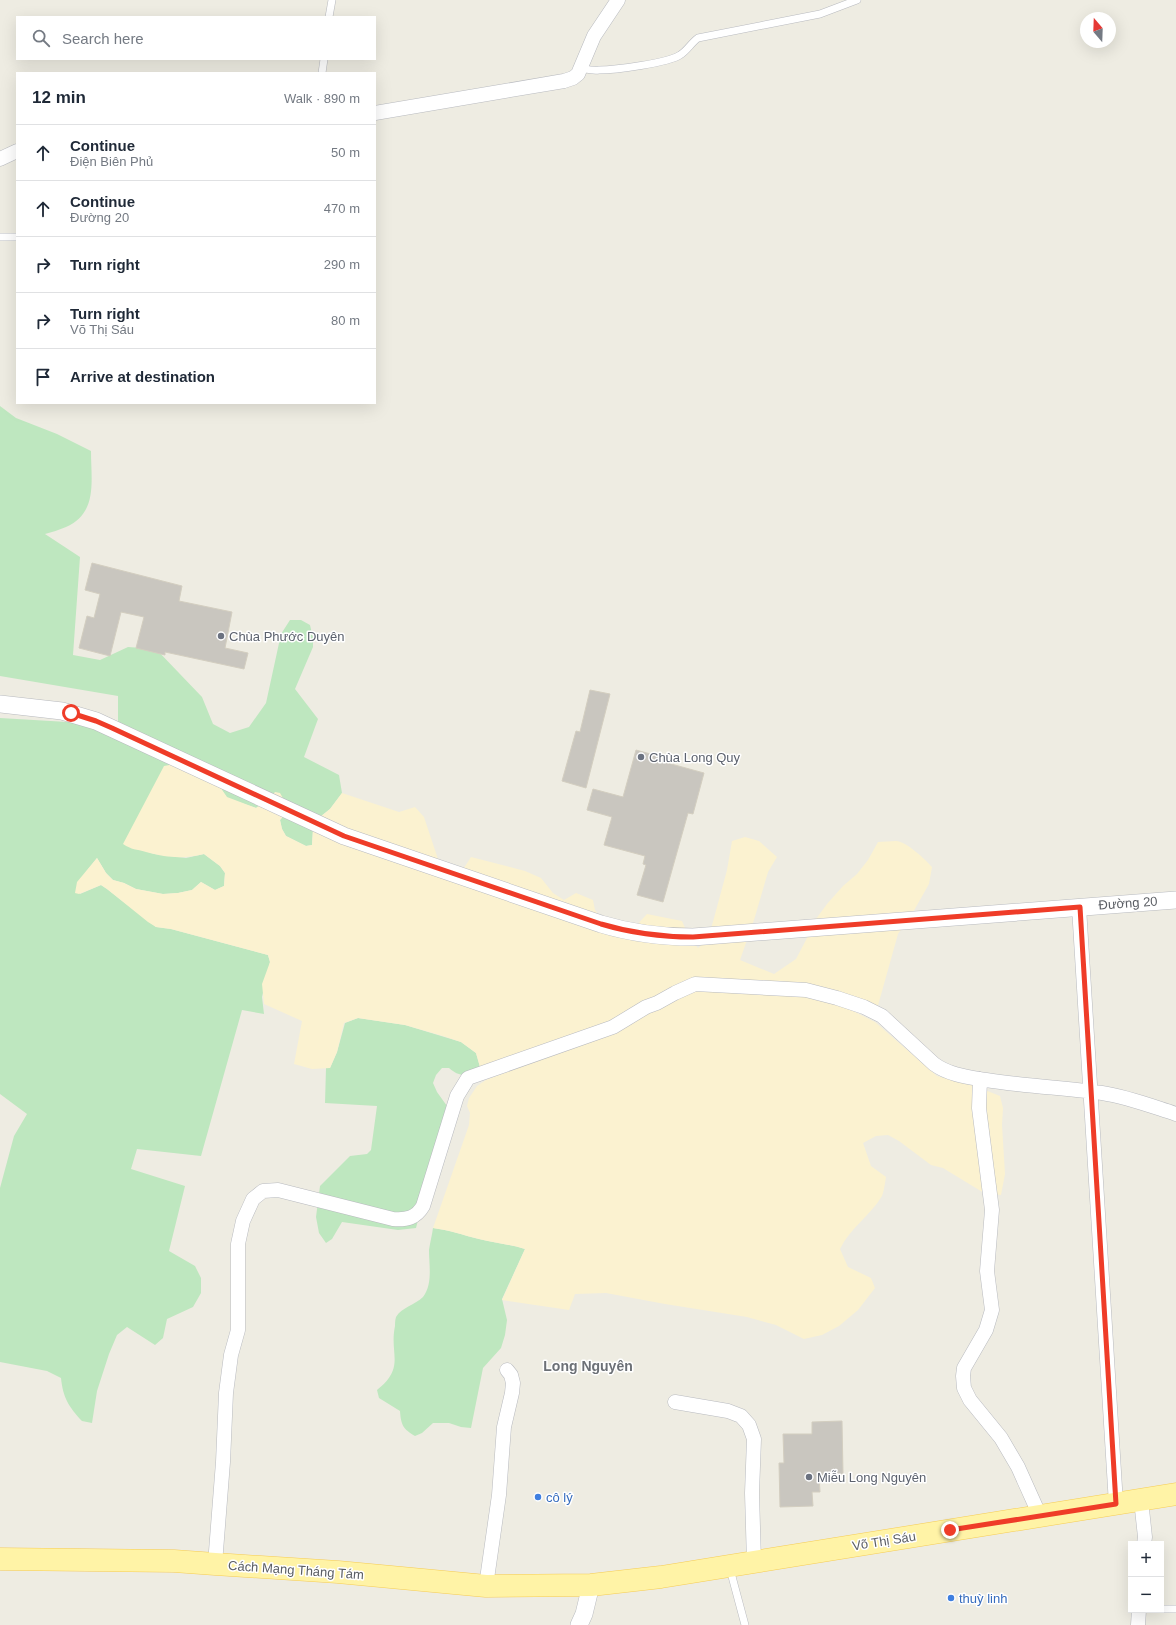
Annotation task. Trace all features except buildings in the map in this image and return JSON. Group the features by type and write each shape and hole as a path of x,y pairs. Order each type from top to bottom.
{"main road":[{"name":"Võ Thị Sáu","path":"591,1585 661,1577 1176,1494"},
{"name":"Cách Mạng Tháng Tám","path":"0,1559 174,1561 338,1572 486,1586 591,1585"}],"street":[{"path":"376,113 564,82 573,78 578,74 594,36 618,0"},
{"path":"0,159 16,151"},
{"name":"Đường 20","path":"0,704 62,711 96,721 344,836 593,922 636,933 673,937 693,937 1176,900"},
{"path":"1080,907 1116,1504"},
{"path":"215,1564 223,1462 226,1393 231,1355 238,1330 238,1244 243,1221 249,1204 253,1198 263,1191 278,1190 394,1219 410,1218 420,1212 423,1206 457,1096 468,1078 613,1027 646,1007 695,984 806,990 844,1000 864,1007 882,1016 927,1059 941,1069 958,1075 1010,1084 1091,1092 1132,1098 1176,1114"},
{"path":"980,1079 978,1108 992,1210 987,1271 992,1310 986,1330 964,1368 964,1388 970,1400 1001,1438 1018,1467 1040,1516"},
{"path":"486,1586 499,1495 504,1427 513,1383 507,1370"},
{"path":"675,1402 728,1411 742,1416 749,1425 754,1439 752,1493 754,1562"},
{"path":"1141,1500 1144,1541"},
{"path":"579,1625 584,1614 591,1585"},
{"path":"1138,1625 1139,1613"}],"lane":[{"path":"330,16 332,0"},
{"path":"580,68 604,70 671,60 682,55 692,42 698,38 820,14 857,0"},
{"path":"322,72 324,60"},
{"path":"0,237 16,237"},
{"path":"729,1566 745,1625"},
{"path":"1164,1609 1176,1609"}],"green space":[{"path":"0,406 16,418 57,434 91,451 92,485 88,505 76,521 66,527 45,534 80,557 73,655 100,660 128,647 156,649 202,697 213,724 230,733 249,727 266,703 281,634 290,620 301,620 310,625 313,638 313,647 295,689 318,719 304,757 339,775 342,793 330,809 320,817 313,829 312,845 306,846 286,836 282,829 280,820 286,813 268,800 256,808 227,798 220,787 145,851 154,854 186,858 204,854 220,866 225,873 224,886 215,890 201,882 192,890 178,893 163,894 136,889 124,883 113,880 106,873 97,858 85,873 80,894 101,885 156,927 171,929 268,955 270,962 262,997 264,1014 242,1010 201,1156 137,1149 131,1169 185,1186 169,1251 195,1266 201,1278 201,1293 193,1307 167,1319 163,1338 155,1345 127,1327 117,1335 97,1391 92,1423 82,1421 70,1407 63,1391 61,1378 47,1371 0,1362 0,1188 14,1136 27,1114 0,1094 0,718 118,725 118,696 0,676"},
{"path":"358,1018 405,1025 461,1042 476,1053 480,1067 464,1075 458,1074 449,1068 442,1068 436,1075 433,1083 437,1092 447,1106 416,1228 398,1230 342,1222 332,1239 326,1243 319,1233 316,1217 320,1186 350,1156 367,1154 371,1150 377,1106 325,1103 326,1068 330,1068 337,1052 345,1023"},
{"path":"433,1228 525,1249 502,1299 507,1320 505,1335 501,1348 483,1368 471,1428 461,1427 449,1423 433,1423 422,1433 415,1436 403,1426 400,1411 379,1398 377,1390 386,1382 394,1367 394,1336 396,1317 402,1311 423,1297 426,1292 430,1274 429,1250"}],"sand":[{"path":"180,763 220,787 227,797 256,808 268,800 275,792 280,793 284,800 286,813 280,820 282,829 286,836 306,846 312,845 313,829 320,817 330,809 342,793 399,812 415,807 424,817 439,862 462,871 471,857 525,871 541,878 553,893 564,900 576,893 593,900 595,910 604,922 634,928 647,914 682,921 689,937 698,948 708,939 727,870 732,841 745,837 759,841 777,857 768,872 754,920 740,960 774,974 796,959 813,923 843,886 857,874 868,860 878,842 896,841 905,844 916,851 932,867 929,884 912,914 898,934 877,1009 714,978 603,1026 480,1067 476,1053 461,1042 405,1025 358,1018 344,1023 337,1052 330,1068 312,1069 294,1064 302,1021 264,1004 262,984 270,962 268,955 171,929 156,927 101,885 79,894 75,893 77,882 97,858 106,873 113,880 124,883 136,889 163,894 192,890 201,882 215,890 224,886 225,873 220,866 204,854 189,857 169,857 134,849 123,844 164,766"},
{"path":"700,988 802,994 839,1004 875,1022 937,1076 975,1086 1000,1096 1003,1108 1002,1125 1005,1174 1001,1195 984,1193 943,1168 931,1165 899,1141 888,1135 876,1136 863,1143 871,1166 886,1177 884,1189 882,1196 872,1210 849,1235 840,1249 848,1267 871,1278 875,1288 858,1310 839,1326 822,1335 804,1339 776,1325 747,1317 606,1293 575,1294 569,1310 502,1300 525,1249 433,1228 469,1125 470,1113 467,1106 469,1098 477,1086 486,1080 547,1057"}],"place":[{"name":"Chùa Phước Duyên","path":"221,636"},
{"name":"Chùa Long Quy","path":"641,757"},
{"name":"Miễu Long Nguyên","path":"809,1477"},
{"name":"cô lý","path":"538,1497"},
{"name":"thuỳ linh","path":"951,1598"}],"district":[{"name":"Long Nguyên","path":"588,1366"}],"route":[{"path":"71,713 112,728 344,836 601,924 636,933 673,937 693,937 1080,907 1116,1504 950,1530"}]}
